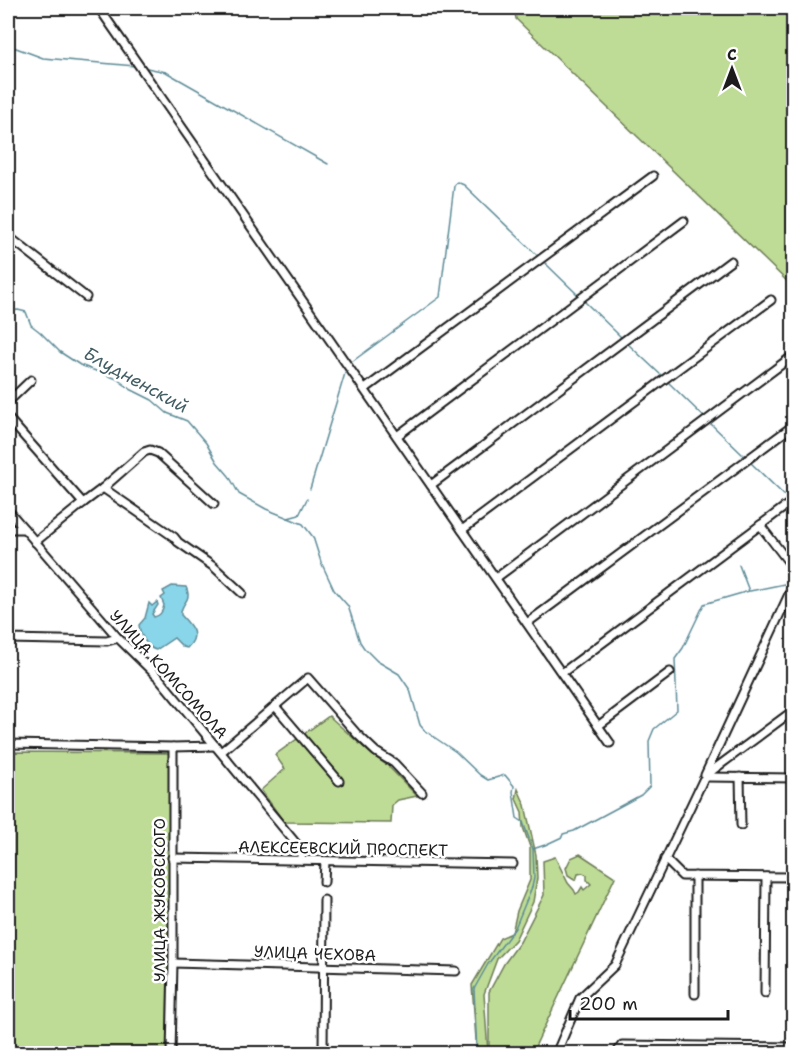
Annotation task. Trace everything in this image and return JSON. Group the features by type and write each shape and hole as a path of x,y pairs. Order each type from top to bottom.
{"street":[{"path":"99,8 610,743"},
{"path":"365,389 653,176"},
{"path":"397,436 684,221"},
{"path":"8,236 86,297"},
{"path":"431,485 731,261"},
{"path":"462,530 771,300"},
{"path":"496,578 794,356"},
{"path":"8,402 31,380"},
{"path":"8,418 84,503"},
{"path":"527,623 794,425"},
{"path":"35,542 144,452 150,450 158,453 214,504"},
{"path":"103,488 214,567 242,593"},
{"path":"562,673 794,500"},
{"name":"УЛИЦА КОМСОМОЛА","path":"8,510 118,638 159,678 299,847 302,860"},
{"path":"760,525 790,564"},
{"path":"8,529 24,530"},
{"path":"556,1053 580,998 615,965 790,592"},
{"path":"8,639 107,641 118,638"},
{"path":"598,726 670,672"},
{"path":"221,752 308,678 357,734 376,752 394,763 422,793"},
{"path":"275,706 339,781"},
{"path":"704,778 794,710"},
{"path":"8,744 216,746"},
{"name":"УЛИЦА ЖУКОВСКОГО","path":"171,1053 173,747"},
{"path":"740,777 741,825"},
{"path":"704,778 794,778"},
{"name":"АЛЕКСЕЕВСКИЙ ПРОСПЕКТ","path":"172,858 513,864"},
{"path":"665,859 682,876 794,877"},
{"path":"324,882 325,861"},
{"path":"695,876 695,994"},
{"path":"765,993 766,877"},
{"path":"322,1053 324,900"},
{"name":"УЛИЦА ЧЕХОВА","path":"173,963 456,971"},
{"path":"616,1053 622,1045 680,1050 760,1051 794,1047"}],"green space":[{"path":"514,8 793,8 793,287 516,19"},
{"path":"329,716 372,755 388,766 417,796 398,800 392,805 391,823 284,822 261,790 285,769 275,755"},
{"path":"8,752 170,753 167,1053 8,1054"},
{"path":"518,789 525,805 536,855 537,878 533,902 515,940 497,959 484,994 488,1053 477,1053 472,985 500,938 512,933 517,911 530,880 530,847 523,827 522,812 516,799"},
{"path":"580,854 615,877 532,1053 489,1053 489,992 504,964 520,942 544,895 543,861 555,857 576,894 582,887 584,890 591,884 587,880 587,875 583,873 578,874 576,880 568,875 566,868 571,858"}],"water":[{"path":"172,586 186,587 188,592 181,615 193,631 193,639 187,648 174,638 156,650 144,640 139,625 145,618 149,603 152,606 157,602 158,605 152,614 154,617 161,613 164,605 161,598 165,595 163,591"}],"waterway":[{"path":"8,45 43,58 135,66"},
{"path":"147,68 166,72 328,164"},
{"path":"353,361 440,297 454,186 457,182 464,185 538,256"},
{"path":"545,263 578,295"},
{"path":"585,302 622,338"},
{"name":"Блудненский","path":"8,311 26,312 31,325 60,352 80,365 117,379 130,389 152,400 167,413 187,421 206,443 239,494 266,509 303,524 313,537 334,590 348,606 360,642 377,661 399,674 410,690 420,725 425,731 456,752 480,775 488,780 505,775 514,786 517,818 523,822 533,849 534,878 515,928 488,964 474,989 477,1054"},
{"path":"628,344 662,376"},
{"path":"310,489 346,370"},
{"path":"669,383 704,417"},
{"path":"711,424 744,456"},
{"path":"750,462 788,499"},
{"path":"288,518 299,515 307,499"},
{"path":"533,849 562,837 563,834 574,831 641,795 650,786 649,741 654,729 677,710 675,659 683,648 704,604 749,591 739,565"},
{"path":"750,591 794,582"}]}
